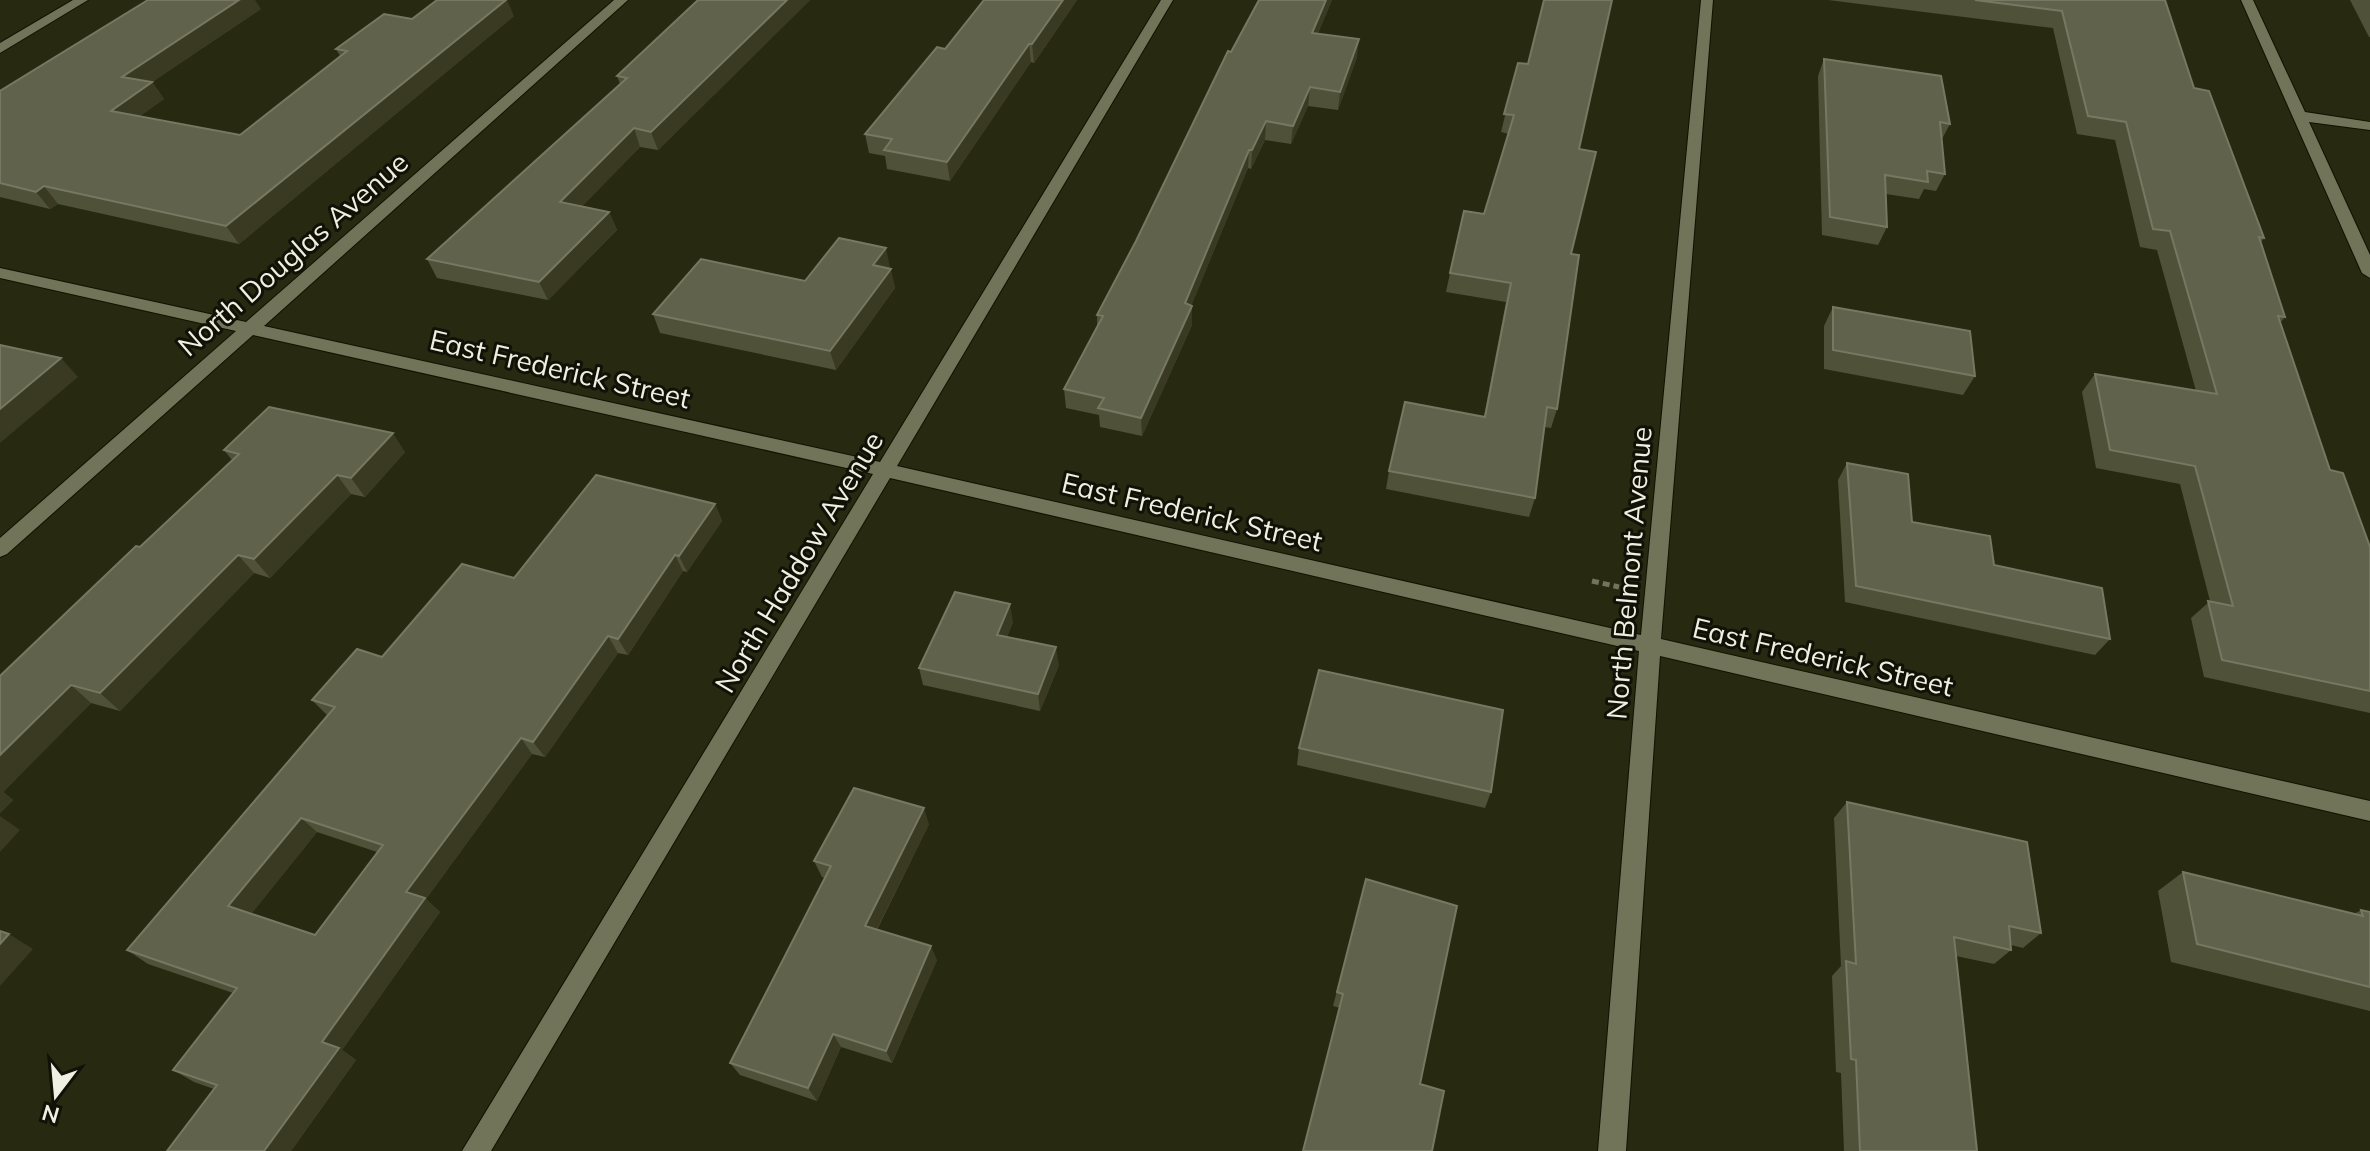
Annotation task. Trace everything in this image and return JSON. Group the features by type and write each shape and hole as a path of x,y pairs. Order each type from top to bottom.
{"street":[{"path":"0,49 82,0"},
{"name":"North Douglas Avenue","path":"0,549 622,0"},
{"name":"North Haddow Avenue","path":"476,1151 1167,0"},
{"name":"North Belmont Avenue","path":"1612,1151 1650,646 1707,0"},
{"path":"2247,0 2370,273"},
{"path":"2300,116 2370,126"},
{"name":"East Frederick Street","path":"0,273 887,470 2370,811"}],"building":[{"path":"148,0 239,0 122,77 152,82 111,111 240,135 347,51 336,49 384,14 412,19 437,0 506,0 226,226 44,186 36,192 0,183 0,91"},
{"path":"698,0 787,0 651,132 634,128 560,202 609,212 539,282 427,259 627,78 617,76"},
{"path":"984,0 1063,0 947,162 884,150 892,139 865,134 937,47 945,49"},
{"path":"1259,0 1326,0 1312,33 1359,39 1340,92 1310,87 1293,126 1266,121 1252,150 1249,150 1185,303 1192,306 1141,418 1098,408 1104,398 1064,389 1103,316 1097,315 1228,51 1231,52"},
{"path":"1544,0 1612,0 1579,149 1596,152 1571,254 1579,255 1557,409 1547,407 1535,498 1389,471 1405,402 1485,417 1511,283 1450,273 1464,211 1484,214 1514,115 1504,114 1518,63 1528,64"},
{"path":"1975,0 2165,0 2194,88 2209,91 2264,238 2259,237 2285,317 2278,316 2330,470 2343,473 2370,547 2370,691 2222,660 2208,601 2233,606 2195,466 2110,450 2095,374 2217,394 2170,231 2153,229 2126,122 2088,116 2062,11"},
{"path":"1824,59 1941,76 1950,124 1940,122 1945,174 1927,171 1928,182 1885,175 1887,227 1830,217"},
{"path":"839,238 886,248 873,265 891,269 830,351 653,314 701,259 805,281"},
{"path":"1833,307 1970,331 1975,376 1833,350"},
{"path":"0,345 61,358 0,409"},
{"path":"269,407 393,433 351,478 337,475 254,559 238,555 100,693 71,685 0,755 0,676 136,546 140,547 239,454 224,450"},
{"path":"1847,463 1908,474 1912,522 1990,536 1994,565 2102,588 2110,639 1856,586"},
{"path":"596,475 715,504 679,556 675,555 618,639 608,636 533,742 521,738 406,892 425,898 322,1042 339,1048 264,1151 167,1151 217,1085 173,1070 237,988 127,950 335,707 312,700 357,649 382,657 462,564 514,578","holes":["301,818 383,845 315,935 228,906"]},
{"path":"955,592 1010,604 997,635 1056,647 1038,694 919,668"},
{"path":"1319,670 1503,710 1491,792 1299,748"},
{"path":"854,788 924,808 865,926 931,946 886,1051 833,1034 808,1088 730,1063 831,866 814,861"},
{"path":"1847,802 2027,842 2041,933 2009,926 2011,950 1954,937 1977,1151 1860,1151 1856,1060 1851,1059 1846,961 1856,964"},
{"path":"2183,872 2363,916 2361,910 2370,912 2370,987 2197,944"},
{"path":"1366,879 1457,906 1420,1084 1444,1091 1432,1151 1303,1151 1343,994 1337,992"},
{"path":"0,931 9,934 0,944"}]}
